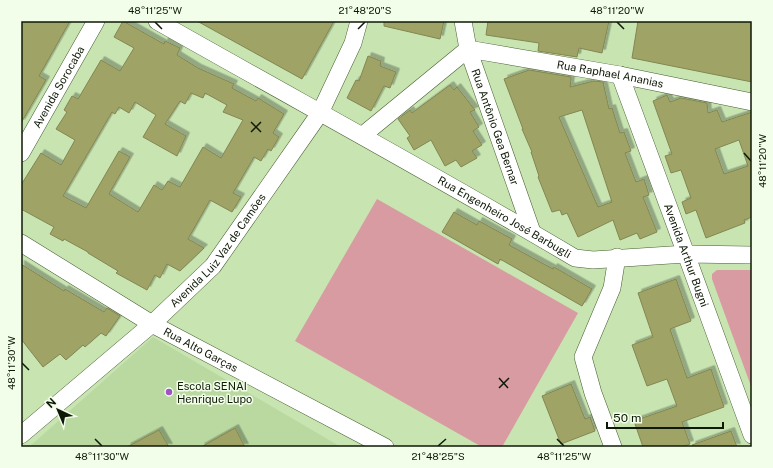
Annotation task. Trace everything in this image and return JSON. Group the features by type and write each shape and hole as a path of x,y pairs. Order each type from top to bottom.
{"street":[{"name":"Avenida Sorocaba","path":"21,153 96,21"},
{"name":"Rua Engenheiro José Barbugli","path":"157,21 320,113 363,135 575,258 593,260 617,257 686,254 752,255"},
{"name":"Avenida Luiz Vaz de Camões","path":"21,435 152,324 213,266 320,113 353,42 358,21"},
{"name":"Rua Antônio Gea Bernar","path":"463,21 468,49 532,232"},
{"name":"Rua Raphael Ananias","path":"468,49 620,75 752,102"},
{"path":"363,135 468,49"},
{"name":"Avenida Arthur Bugni","path":"620,75 752,435"},
{"name":"Rua Alto Garças","path":"21,243 152,324 385,447"},
{"path":"613,447 593,393 583,357 612,288 617,257"}],"shaded area":[{"path":"377,199 578,313 502,447 482,447 295,341"},
{"path":"717,270 752,270 752,389 712,279 712,274"},
{"name":"Escola SENAI Henrique Lupo","path":"153,337 341,447 29,447"}],"building":[{"path":"21,21 70,21 39,76 46,80 21,123"},
{"path":"123,21 164,44 165,41 180,48 177,55 198,68 234,84 232,88 256,101 258,98 284,114 273,133 279,137 271,151 268,149 261,161 254,157 233,193 241,197 232,212 210,200 188,239 204,248 180,271 167,264 160,278 155,275 147,290 116,273 118,271 88,252 64,239 63,241 50,234 54,227 21,209 21,185 41,153 61,165 75,140 56,129 67,112 64,110 72,96 78,99 101,60 120,71 134,48 114,37","holes":["191,93 203,98 205,93 227,105 223,112 243,120 221,158 203,147 180,187 168,181 162,190 154,185 138,212 109,194 130,157 119,151 86,208 63,196 112,112 115,114 119,107 129,113 135,102 156,115 143,137 177,156 186,136 165,124 180,101 185,104"]},
{"path":"197,21 334,21 302,79"},
{"path":"384,21 444,21 440,39 384,26"},
{"path":"488,21 609,21 602,53 579,48 577,57 538,51 539,43 486,35"},
{"path":"638,21 752,21 752,82 632,58"},
{"path":"368,56 381,61 380,66 396,72 390,88 384,86 371,111 347,98 356,80 359,81"},
{"path":"529,70 571,77 570,87 594,81 603,82 609,109 612,108 620,133 624,132 631,151 625,153 636,182 644,179 649,195 643,197 657,232 640,239 637,233 620,240 613,220 578,237 567,213 562,215 560,210 552,212 538,177 539,176 532,152 504,79","holes":["582,110 612,202 598,207 559,117"]},
{"path":"450,85 454,90 457,87 475,110 470,112 479,127 473,131 482,145 472,151 477,158 461,167 456,160 445,166 431,140 414,150 407,138 410,136 398,119 410,110 412,113"},
{"path":"667,95 670,102 681,98 707,103 708,113 717,110 722,122 752,112 752,217 744,220 745,223 706,238 696,210 686,214 682,202 691,198 681,170 671,173 665,156 672,154 653,101","holes":["739,140 748,166 724,174 715,149"]},
{"path":"454,212 477,225 479,221 512,239 509,245 553,269 554,267 592,289 582,306 500,259 498,264 442,232"},
{"path":"21,264 64,291 65,289 104,312 107,308 120,316 106,336 101,333 85,347 83,345 66,360 60,354 43,367 21,339"},
{"path":"676,279 691,321 670,329 687,378 711,369 724,407 682,422 690,444 681,447 643,447 634,421 677,406 667,379 647,386 632,345 653,337 638,293"},
{"path":"571,384 585,419 590,417 595,431 561,444 542,396"},
{"path":"235,428 245,447 201,447"},
{"path":"159,430 169,447 127,447"},
{"path":"731,431 737,447 693,447 692,445"}],"place":[{"name":"Escola SENAI Henrique Lupo","path":"169,392"}]}
